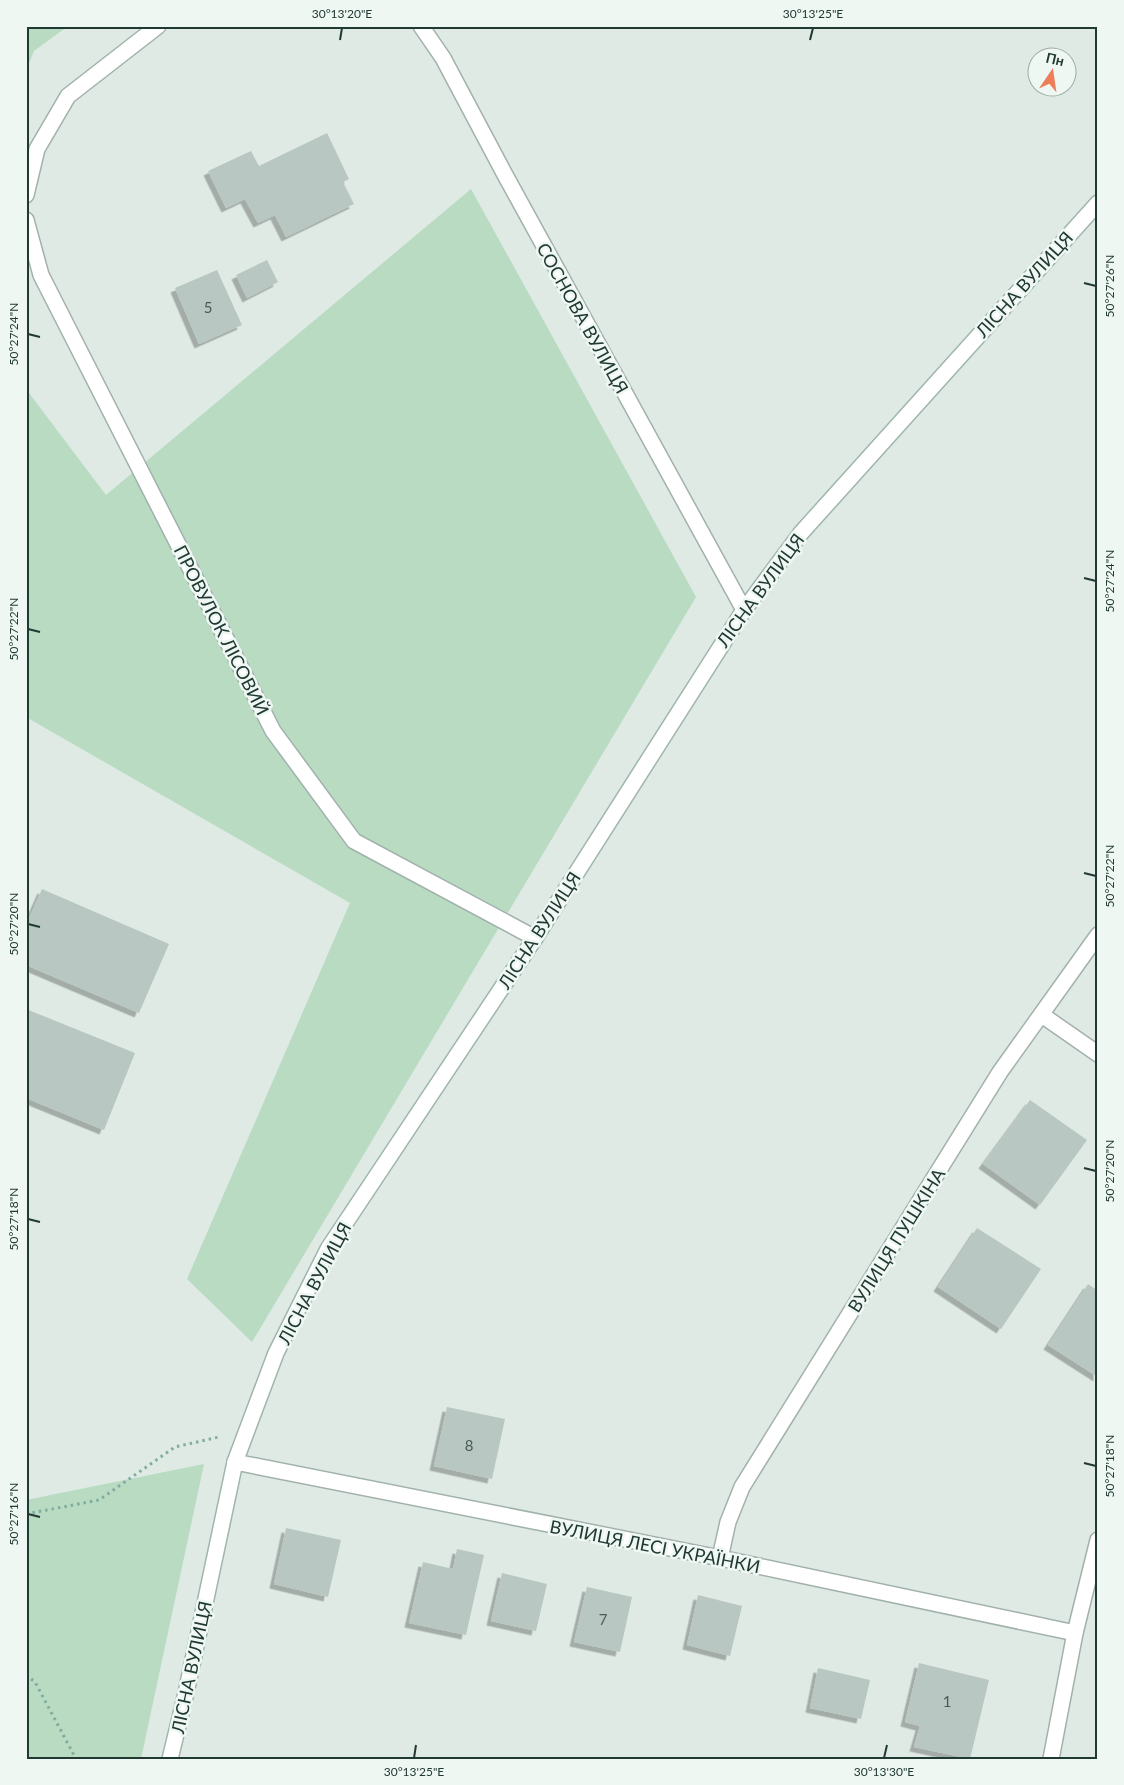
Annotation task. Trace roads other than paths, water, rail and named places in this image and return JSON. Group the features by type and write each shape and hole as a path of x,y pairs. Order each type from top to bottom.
{"street":[{"path":"26,196 37,149 68,96 158,26"},
{"name":"СОСНОВА ВУЛИЦЯ","path":"422,26 443,58 744,610"},
{"name":"ЛІСНА ВУЛИЦЯ","path":"170,1759 186,1693 235,1462 276,1353 328,1249 535,938 744,610 801,533 1098,202"},
{"name":"ПРОВУЛОК ЛІСОВИЙ","path":"26,220 41,275 273,731 354,841 535,938"},
{"name":"ВУЛИЦЯ ПУШКІНА","path":"720,1558 728,1522 742,1487 1000,1072 1098,935"},
{"path":"1042,1015 1098,1054"},
{"name":"ВУЛИЦЯ ЛЕСІ УКРАЇНКИ","path":"235,1462 720,1558 1075,1633"},
{"path":"1051,1759 1075,1633 1098,1540"}]}
